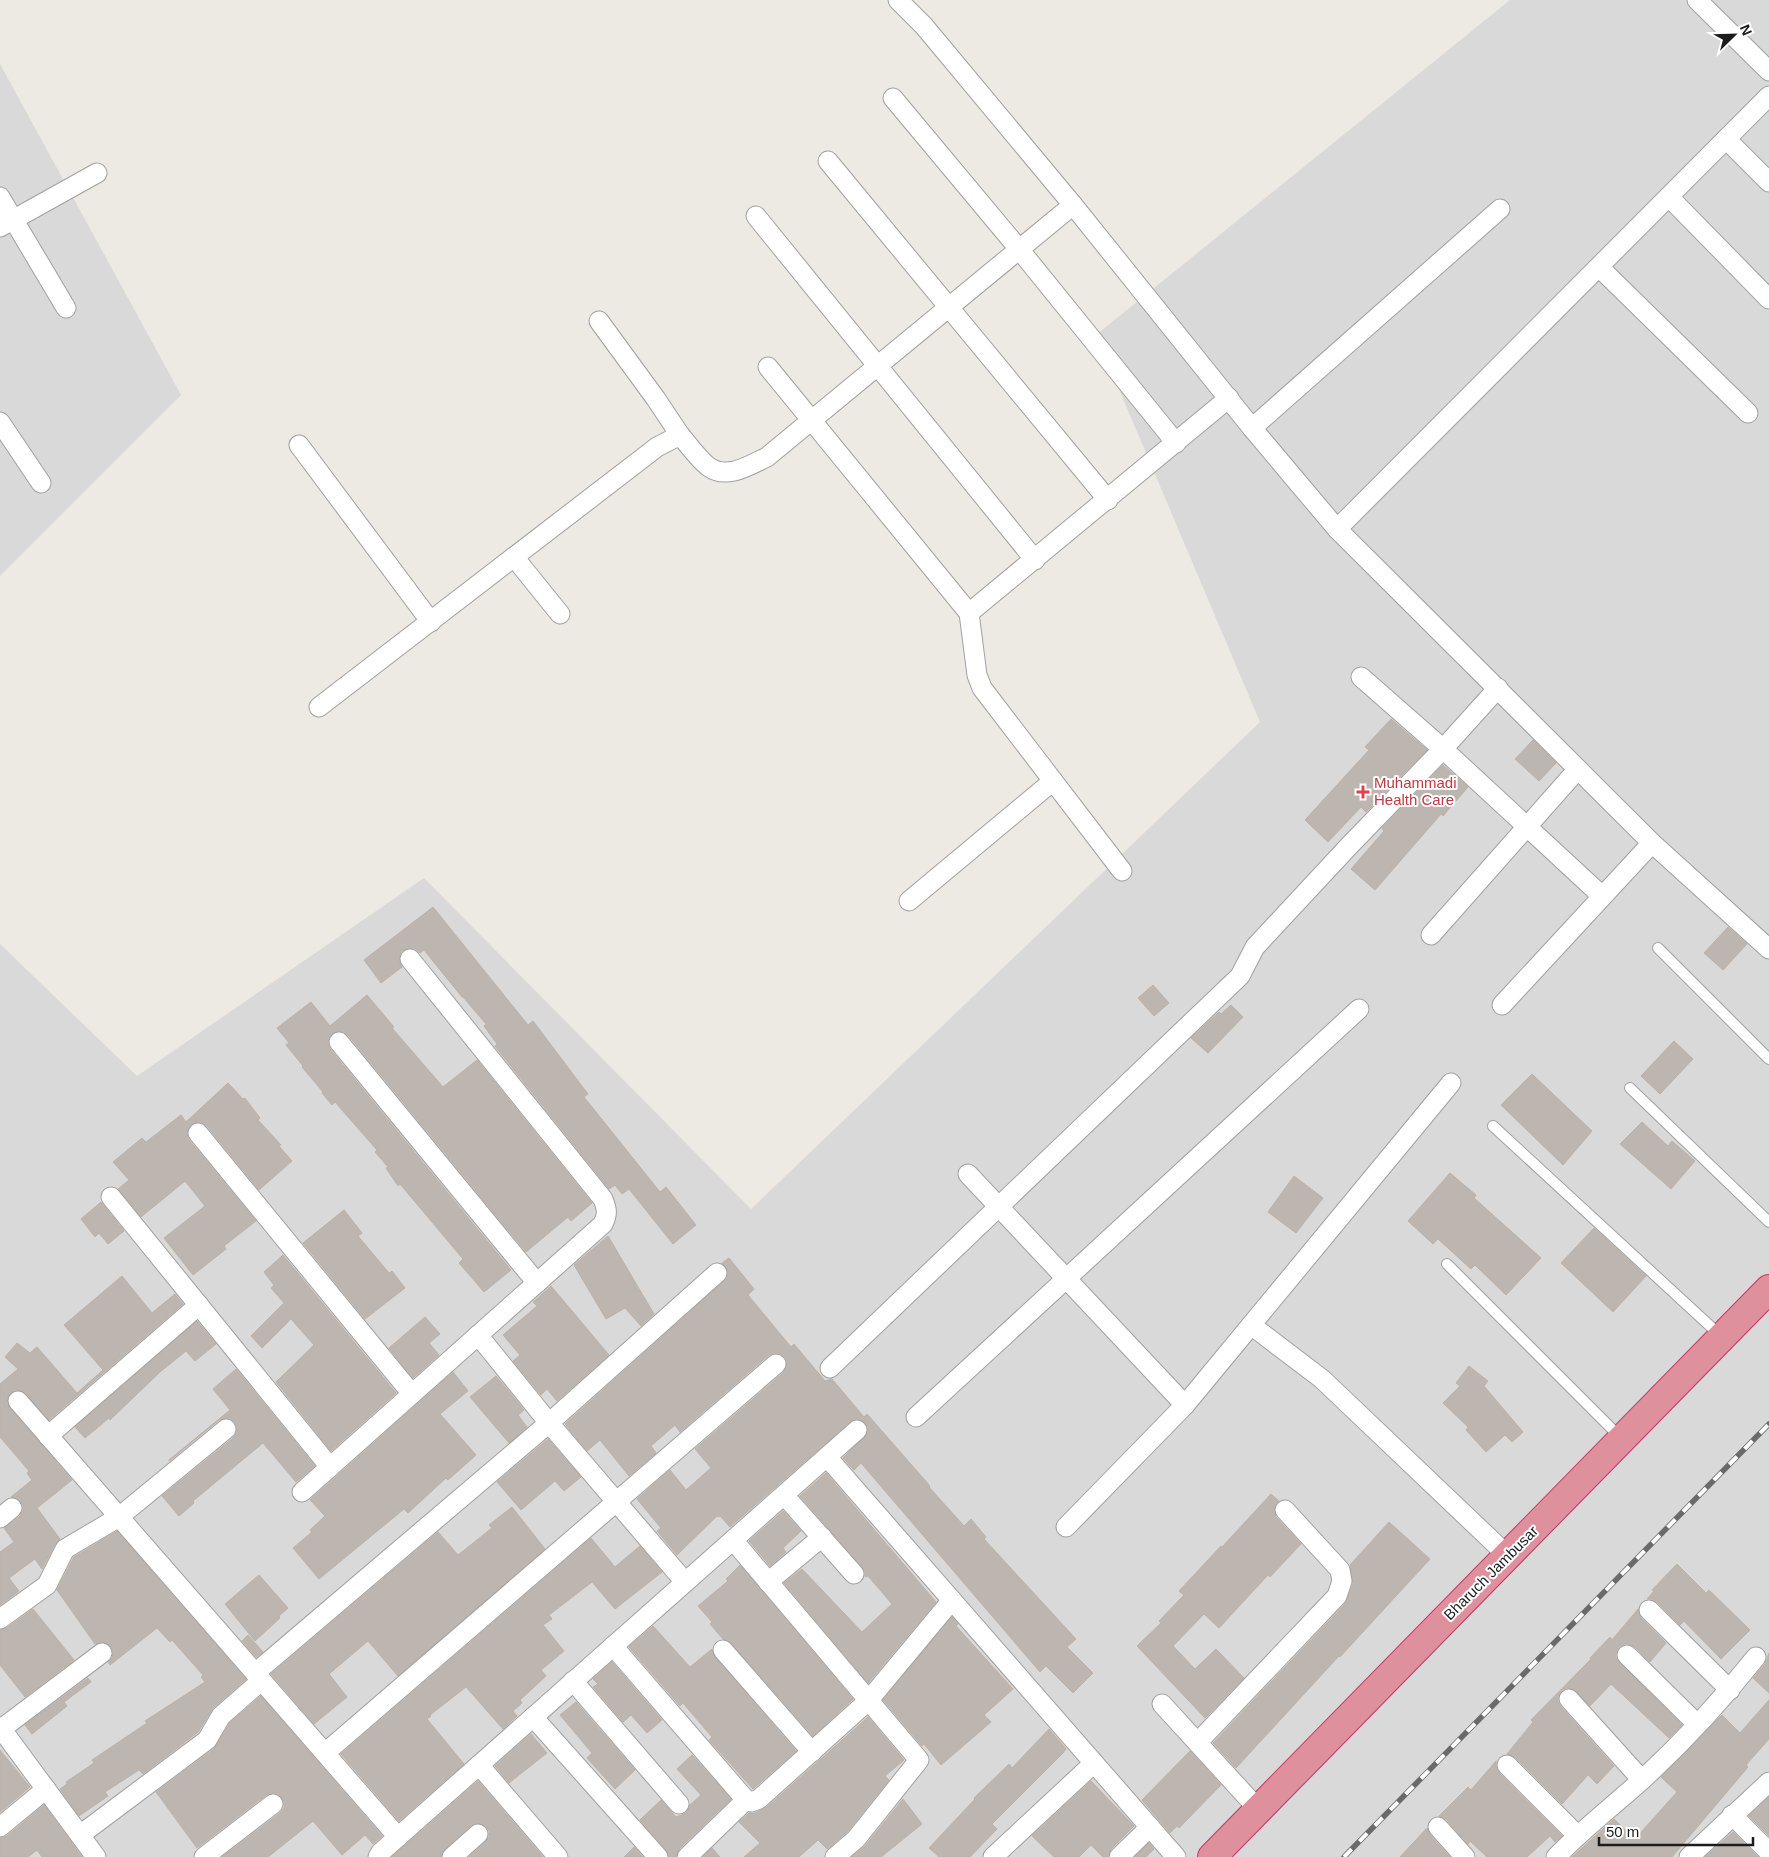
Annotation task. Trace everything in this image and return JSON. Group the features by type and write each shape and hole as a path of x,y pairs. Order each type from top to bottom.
{"highway":[{"name":"Bharuch Jambusar","path":"1212,1857 1769,1289"}],"street":[{"path":"898,0 924,26 1073,205 1252,428 1338,529 1652,843 1769,949"},
{"path":"1697,0 1769,70"},
{"path":"1338,529 1769,96"},
{"path":"893,98 1019,249 1176,444"},
{"path":"1726,140 1769,182"},
{"path":"828,161 950,306 1108,500"},
{"path":"7,224 97,173"},
{"path":"0,197 7,224 66,308"},
{"path":"1669,197 1769,299"},
{"path":"599,321 680,435 709,467 726,473 743,469 767,457 1073,205"},
{"path":"1252,428 1500,209"},
{"path":"756,216 1036,560"},
{"path":"1599,267 1748,413"},
{"path":"768,367 969,614 977,675 982,688 1122,871"},
{"path":"969,614 1176,444 1229,398"},
{"path":"0,422 41,483"},
{"path":"319,707 636,462 656,447 680,435"},
{"path":"299,445 430,622"},
{"path":"514,557 560,614"},
{"path":"1361,677 1602,896"},
{"path":"830,1368 1240,976 1255,947 1349,846 1443,750 1498,688"},
{"path":"1431,934 1578,769"},
{"path":"908,901 1053,781"},
{"path":"1502,1005 1652,843"},
{"path":"302,1492 537,1283 602,1224 607,1216 606,1208 596,1191 410,960"},
{"path":"916,1417 1359,1009"},
{"path":"340,1042 537,1283"},
{"path":"1066,1527 1185,1405 1451,1083"},
{"path":"198,1133 412,1394"},
{"path":"968,1174 1185,1405"},
{"path":"112,1197 330,1467"},
{"path":"80,1835 207,1740 221,1716 258,1677 549,1423 717,1273"},
{"path":"48,1436 199,1305"},
{"path":"1251,1325 1322,1379 1508,1556"},
{"path":"478,1335 549,1423 685,1582"},
{"path":"325,1753 776,1364"},
{"path":"18,1401 398,1837"},
{"path":"0,1619 47,1585 65,1549 119,1517 226,1428"},
{"path":"378,1857 381,1852 857,1430"},
{"path":"827,1456 1176,1857"},
{"path":"784,1494 854,1574"},
{"path":"1198,1742 1337,1596 1342,1582 1340,1570 1285,1510"},
{"path":"768,1582 822,1537"},
{"path":"733,1540 919,1760 856,1839 835,1857"},
{"path":"614,1646 746,1800 751,1802 759,1799 868,1701 952,1600"},
{"path":"1649,1610 1730,1690"},
{"path":"723,1650 812,1752"},
{"path":"96,1857 0,1728 102,1653"},
{"path":"1626,1655 1697,1724"},
{"path":"1556,1857 1577,1835 1642,1780 1730,1690 1756,1656"},
{"path":"573,1682 680,1804"},
{"path":"1569,1699 1642,1780"},
{"path":"1162,1704 1258,1809"},
{"path":"533,1717 658,1857"},
{"path":"992,1857 1094,1763"},
{"path":"479,1765 558,1857"},
{"path":"1507,1765 1577,1835"},
{"path":"1689,1857 1769,1782"},
{"path":"0,1827 46,1789"},
{"path":"687,1857 746,1800"},
{"path":"204,1857 273,1804"},
{"path":"1732,1815 1769,1852"},
{"path":"1119,1857 1150,1827"},
{"path":"1438,1827 1465,1857"},
{"path":"452,1857 478,1834"}],"lane":[{"path":"1658,948 1769,1059"},
{"path":"1630,1088 1769,1222"},
{"path":"1493,1126 1722,1337"},
{"path":"1447,1264 1622,1439"}],"shaded area":[{"path":"1510,0 1769,0 1769,1857 0,1857 0,944 137,1076 424,878 751,1209 1260,722 1096,335"},
{"path":"0,64 181,395 0,576"}],"building":[{"path":"1391,719 1427,750 1366,812 1361,807 1328,842 1305,820 1369,750 1365,747"},
{"path":"1533,740 1556,763 1539,781 1515,759"},
{"path":"1443,765 1468,787 1443,816 1441,814 1375,890 1351,869 1384,831 1383,827"},
{"path":"433,907 528,1025 533,1021 588,1094 584,1097 660,1192 666,1187 696,1225 673,1244 629,1189 622,1194 615,1185 609,1189 495,1046 497,1044 484,1026 486,1024 424,950 420,953 414,948 403,950 399,960 402,967 381,983 364,960"},
{"path":"1728,927 1747,944 1723,970 1704,953"},
{"path":"1153,985 1169,1003 1154,1016 1138,998"},
{"path":"367,995 394,1027 392,1028 443,1087 477,1060 592,1203 571,1221 568,1217 526,1252 348,1035 338,1031 332,1034 328,1043 330,1049 511,1270 484,1292 459,1263 463,1259 400,1184 398,1186 386,1168 388,1167 375,1152 377,1150 335,1102 332,1105 322,1093 286,1045 289,1043 277,1028 311,1002 330,1026"},
{"path":"1231,1005 1243,1017 1208,1053 1191,1038 1219,1012 1221,1014"},
{"path":"1674,1041 1693,1059 1660,1094 1641,1076"},
{"path":"1532,1074 1592,1131 1563,1165 1501,1105"},
{"path":"228,1083 243,1099 245,1098 260,1118 258,1120 281,1145 279,1146 292,1161 259,1190 207,1126 197,1122 191,1125 187,1134 189,1140 256,1221 224,1246 226,1249 193,1275 164,1238 205,1206 185,1181 141,1217 118,1189 129,1180 113,1162 142,1138 146,1142 181,1115 186,1122"},
{"path":"1642,1122 1668,1146 1672,1141 1695,1161 1671,1189 1620,1144"},
{"path":"1450,1173 1476,1195 1474,1198 1541,1258 1506,1295 1475,1265 1471,1269 1438,1239 1433,1244 1408,1221"},
{"path":"1294,1176 1323,1198 1296,1233 1268,1212"},
{"path":"101,1202 124,1231 108,1244 99,1233 95,1237 81,1219"},
{"path":"344,1210 362,1233 358,1236 389,1273 392,1271 405,1288 365,1319 303,1243"},
{"path":"1594,1228 1646,1276 1613,1312 1561,1263"},
{"path":"608,1236 654,1314 641,1326 625,1308 606,1319 574,1265"},
{"path":"283,1255 396,1393 331,1451 276,1382 314,1345 291,1319 262,1348 251,1336 284,1303 271,1288 274,1285 264,1272"},
{"path":"729,1258 754,1289 748,1295 791,1347 794,1344 825,1381 832,1379 864,1417 867,1414 964,1526 971,1519 986,1537 984,1539 1076,1639 1067,1647 1093,1673 1073,1693 1046,1666 1040,1672 861,1463 854,1470 843,1458 867,1434 868,1427 861,1420 855,1419 850,1422 730,1527 720,1516 717,1516 677,1555 657,1531 661,1528 637,1499 670,1470 686,1490 711,1468 695,1449 783,1373 787,1362 785,1357 780,1354 774,1353 769,1355 680,1432 675,1425 651,1446 656,1453 629,1476 600,1440 587,1451 565,1424 724,1281 728,1271 722,1263"},
{"path":"122,1276 152,1313 175,1294 183,1304 49,1420 22,1391 15,1390 8,1397 7,1403 10,1408 72,1480 37,1508 60,1539 55,1544 42,1569 35,1559 9,1578 19,1591 0,1605 0,1552 14,1542 4,1528 19,1517 23,1511 20,1500 11,1497 32,1480 27,1473 29,1471 0,1437 0,1384 18,1369 5,1357 17,1343 30,1353 37,1347 77,1393 103,1370 64,1325"},
{"path":"551,1286 609,1355 557,1401 547,1389 541,1395 513,1361 520,1355 503,1335 537,1306 533,1302"},
{"path":"425,1317 440,1334 429,1343 439,1355 413,1378 389,1348"},
{"path":"197,1321 216,1344 195,1361 186,1351 160,1372 110,1420 109,1418 85,1438 75,1427"},
{"path":"1469,1366 1488,1381 1484,1386 1523,1432 1512,1442 1505,1435 1486,1452 1466,1430 1468,1427 1443,1403 1460,1386 1456,1383"},
{"path":"236,1369 315,1466 296,1482 263,1443 193,1501 194,1503 179,1516 162,1496 233,1438 237,1432 235,1422 229,1418 219,1420 169,1460 230,1410 213,1389"},
{"path":"453,1372 468,1391 440,1414 476,1455 448,1480 446,1478 408,1513 404,1509 319,1579 293,1548 312,1532 310,1530 325,1516 310,1500"},
{"path":"496,1376 524,1410 518,1415 527,1427 509,1443 470,1397"},
{"path":"548,1439 581,1477 564,1491 555,1481 521,1510 497,1482"},
{"path":"826,1473 936,1602 868,1683 784,1583 802,1569 862,1632 892,1604 868,1576 865,1577 862,1567 800,1496"},
{"path":"1271,1494 1279,1501 1274,1507 1276,1517 1301,1544 1270,1577 1268,1575 1219,1628 1204,1614 1173,1646 1195,1669 1216,1649 1244,1678 1205,1718 1137,1646 1161,1623 1159,1621 1184,1595 1179,1591"},
{"path":"512,1507 545,1549 398,1676 368,1641 329,1674 347,1697 314,1724 271,1674 438,1532 458,1555 492,1528 489,1525"},
{"path":"783,1511 801,1531 783,1548 786,1552 770,1566 749,1541"},
{"path":"1389,1522 1430,1559 1236,1768 1213,1743 1345,1604 1353,1584 1350,1565"},
{"path":"117,1531 246,1679 213,1708 198,1732 143,1774 139,1770 105,1792 108,1796 79,1816 60,1789 67,1784 66,1782 94,1763 92,1760 147,1723 145,1721 205,1682 201,1677 203,1675 172,1640 170,1642 157,1628 110,1665 108,1662 112,1658 113,1652 111,1647 106,1643 100,1642 95,1644 57,1590 74,1557"},
{"path":"591,1538 615,1567 640,1546 662,1572 615,1609 592,1582 549,1615 552,1619 543,1625 564,1651 541,1670 546,1676 520,1700 522,1703 513,1711 517,1716 503,1729 466,1687 430,1715 427,1719 464,1764 399,1821 341,1754"},
{"path":"1677,1564 1706,1593 1709,1590 1750,1630 1721,1659 1684,1621 1680,1625 1657,1602 1647,1599 1654,1591 1652,1590"},
{"path":"740,1565 853,1699 813,1736 731,1643 723,1639 698,1606 728,1581 726,1579"},
{"path":"259,1575 288,1608 255,1641 225,1604"},
{"path":"33,1609 74,1660 25,1697 0,1665 0,1630 7,1628"},
{"path":"1638,1609 1641,1618 1666,1643 1650,1662 1635,1647 1629,1644 1619,1647 1616,1658 1682,1725 1669,1738 1611,1684 1590,1706 1573,1689 1567,1688 1562,1690 1558,1696 1558,1702 1561,1707 1614,1766 1597,1784 1588,1775 1562,1804 1515,1757 1507,1754 1533,1722 1531,1720 1610,1637 1612,1640"},
{"path":"952,1617 958,1624 956,1626 1013,1689 984,1715 991,1722 941,1765 924,1744 922,1746 883,1700"},
{"path":"653,1626 690,1667 712,1649 715,1657 796,1751 753,1789 709,1740 712,1737 683,1703 680,1706 629,1647"},
{"path":"248,1635 263,1652 256,1657 242,1641"},
{"path":"1769,1653 1769,1693 1753,1678 1765,1664"},
{"path":"612,1662 662,1720 647,1733 631,1715 623,1722 593,1687 598,1684 593,1679"},
{"path":"88,1678 91,1682 64,1702 67,1706 32,1734 25,1725"},
{"path":"261,1696 382,1836 373,1844 365,1835 342,1855 313,1821 268,1857 222,1857 284,1808 284,1802 278,1794 272,1793 266,1795 197,1848 156,1792 214,1749 230,1723"},
{"path":"1769,1700 1769,1739 1746,1765 1748,1767 1672,1857 1572,1857 1614,1819 1635,1839 1677,1792 1661,1777 1722,1715 1740,1733"},
{"path":"576,1702 635,1770 615,1789 587,1758 592,1753 560,1715"},
{"path":"868,1717 904,1760 885,1776 889,1780 848,1831 827,1849 818,1840 799,1857 744,1857 760,1843 739,1822 749,1813 755,1813 767,1807"},
{"path":"1049,1729 1066,1749 992,1824 997,1829 970,1857 939,1857 929,1848 974,1798 1009,1764 1012,1768"},
{"path":"531,1734 547,1753 509,1783 495,1766"},
{"path":"0,1750 30,1787 0,1812"},
{"path":"1190,1751 1221,1785 1179,1828 1177,1826 1170,1833 1142,1800"},
{"path":"692,1755 731,1799 679,1849 676,1857 669,1857 666,1850 640,1820 661,1800 676,1817 682,1815 687,1812 690,1805 701,1795 677,1769"},
{"path":"1496,1761 1499,1773 1562,1836 1555,1842 1550,1836 1527,1857 1487,1857 1470,1841 1468,1844 1446,1819 1439,1816 1468,1787 1471,1790"},
{"path":"478,1781 543,1857 469,1857 489,1837 489,1831 486,1826 476,1823 445,1849 441,1857 392,1857"},
{"path":"1091,1781 1134,1826 1111,1849 1108,1857 1103,1857 1091,1845 1079,1857 1054,1857 1032,1836"},
{"path":"1769,1797 1769,1836 1749,1816"},
{"path":"903,1799 922,1824 881,1857 852,1857 865,1846"},
{"path":"44,1805 82,1857 42,1857 37,1850 28,1857 0,1857 0,1838 7,1836"},
{"path":"1427,1828 1430,1835 1450,1857 1400,1857"},
{"path":"1733,1832 1758,1857 1705,1857"},
{"path":"1149,1843 1154,1849 1146,1857 1135,1857"},
{"path":"634,1847 643,1857 624,1857"},
{"path":"712,1848 720,1857 703,1857"}],"railway":[{"path":"1344,1857 1769,1424"}],"place":[{"name":"Muhammadi Health Care","path":"1363,792"}]}
